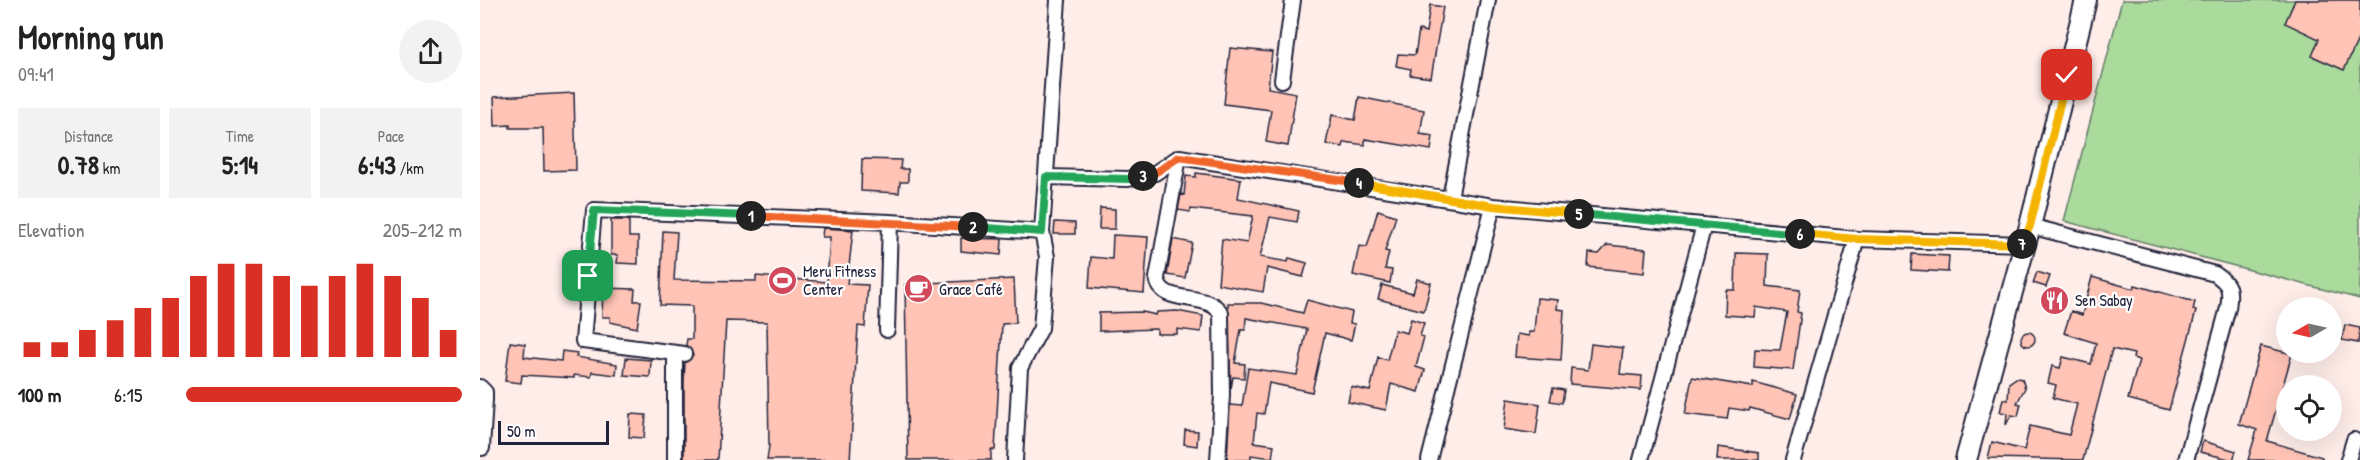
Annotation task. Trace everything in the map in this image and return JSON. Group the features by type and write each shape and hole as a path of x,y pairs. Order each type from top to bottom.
{"street":[{"path":"1015,460 1020,368 1041,328 1047,257 1042,232 1058,0"},
{"path":"1282,80 1293,0"},
{"path":"1450,198 1488,0"},
{"path":"1966,460 2027,235 2086,0"},
{"path":"1046,177 1128,179 1155,173 1179,157 1493,206 1857,239 2027,235 2215,274 2227,282 2231,291 2186,460"},
{"path":"1179,157 1157,278 1158,287 1165,294 1206,300 1215,304 1221,313 1222,394 1218,460"},
{"path":"1429,460 1493,206"},
{"path":"675,460 680,354 583,341 594,210 890,222 1042,232"},
{"path":"887,330 890,222"},
{"path":"1641,460 1704,225"},
{"path":"1793,460 1857,239"},
{"path":"480,387 485,392 486,399 482,448"},
{"path":"2348,460 2354,440"}],"green space":[{"path":"2122,0 2360,0 2360,299 2064,221"}],"building":[{"path":"2295,0 2360,0 2360,35 2344,70 2312,56 2319,39 2285,23"},
{"path":"1430,5 1443,7 1431,78 1410,75 1411,69 1396,66 1398,54 1415,55 1419,30 1426,32"},
{"path":"1230,48 1272,52 1268,88 1296,93 1288,146 1266,142 1271,110 1224,104"},
{"path":"574,93 576,170 544,171 543,128 495,126 494,97"},
{"path":"1359,97 1424,110 1420,134 1433,136 1431,150 1365,139 1365,145 1344,142 1343,147 1326,144 1332,115 1355,120"},
{"path":"862,159 901,160 900,169 908,169 908,182 900,182 899,193 861,191"},
{"path":"1196,173 1241,179 1238,198 1299,211 1297,222 1270,217 1260,257 1288,262 1289,258 1307,263 1303,277 1267,268 1263,292 1218,284 1222,239 1247,243 1253,216 1191,209 1190,212 1178,210 1181,194 1184,195 1186,176 1196,177"},
{"path":"1100,208 1115,209 1115,229 1099,229"},
{"path":"1378,210 1396,216 1385,251 1389,252 1385,269 1392,270 1390,283 1353,275 1359,246 1367,247"},
{"path":"611,220 629,220 629,237 638,237 638,264 617,263 618,255 611,255"},
{"path":"1055,222 1075,223 1075,234 1054,234"},
{"path":"823,228 853,230 847,284 868,285 865,327 858,326 850,460 767,460 769,446 767,322 726,321 718,460 684,460 684,381 685,363 693,355 686,345 687,339 692,339 692,306 660,305 663,231 677,232 674,280 756,281 756,276 827,282 830,237 822,237"},
{"path":"1113,235 1148,237 1144,293 1089,288 1091,257 1112,259"},
{"path":"961,238 1002,239 1001,255 961,251"},
{"path":"1173,239 1192,243 1185,278 1167,275"},
{"path":"1607,245 1646,249 1644,273 1588,267 1589,253 1599,254"},
{"path":"1736,253 1768,254 1767,286 1800,290 1797,312 1801,313 1793,370 1754,367 1755,349 1780,350 1787,312 1756,307 1755,317 1725,315 1726,290 1735,290"},
{"path":"1912,254 1949,256 1948,272 1911,270"},
{"path":"2037,272 2050,276 2046,287 2033,283"},
{"path":"2092,277 2134,289 2135,285 2195,302 2193,310 2196,311 2169,410 2128,399 2139,360 2133,358 2134,354 2112,349 2083,460 1988,458 1992,442 2024,450 2030,426 2069,435 2077,404 2053,398 2056,385 2048,383 2052,366 2060,368 2063,357 2091,364 2096,343 2064,333 2071,311 2082,315"},
{"path":"1014,279 1016,323 1002,324 995,450 991,450 991,460 908,460 905,284"},
{"path":"1417,279 1431,283 1424,311 1378,299 1382,285 1413,293"},
{"path":"603,288 635,289 634,301 641,301 637,328 610,322 610,317 602,317"},
{"path":"1537,298 1558,300 1557,309 1564,310 1561,360 1515,357 1517,334 1529,336 1529,332 1534,332"},
{"path":"1307,300 1352,312 1350,323 1355,324 1351,340 1325,333 1312,392 1269,383 1264,414 1257,413 1254,442 1274,445 1272,458 1251,455 1251,460 1227,460 1230,405 1242,406 1248,368 1297,375 1307,329 1246,318 1245,330 1241,330 1235,363 1245,364 1244,378 1233,377 1231,389 1228,303 1261,303 1303,313"},
{"path":"1177,311 1203,316 1201,332 1177,329 1177,334 1157,334 1157,329 1099,331 1099,313 1143,312 1156,315 1157,312"},
{"path":"1411,319 1424,323 1420,336 1424,337 1416,367 1425,370 1419,392 1391,384 1386,410 1348,402 1351,387 1370,391 1378,357 1387,360 1395,330 1407,333"},
{"path":"2345,325 2360,328 2358,343 2342,340"},
{"path":"2028,332 2033,334 2035,339 2033,344 2028,346 2023,344 2021,339 2023,334"},
{"path":"510,342 525,344 524,357 561,361 562,351 577,353 576,357 617,364 616,375 592,372 591,377 574,375 574,378 522,375 521,383 505,381"},
{"path":"1591,344 1623,348 1620,374 1642,376 1641,390 1570,384 1571,368 1588,370"},
{"path":"2261,346 2276,350 2276,363 2289,363 2286,375 2276,375 2276,410 2267,441 2322,457 2322,460 2248,460 2257,430 2239,424"},
{"path":"626,358 651,360 650,377 624,375"},
{"path":"1692,377 1753,387 1753,382 1797,394 1790,419 1750,408 1749,411 1729,408 1727,419 1685,414"},
{"path":"2016,378 2022,379 2025,388 2017,403 2021,404 2018,416 2011,415 2006,425 2007,413 2000,412 2003,399 2008,400 2009,383"},
{"path":"1553,388 1564,390 1562,403 1550,401"},
{"path":"1508,399 1540,404 1536,434 1504,429"},
{"path":"630,414 646,415 644,438 629,437"},
{"path":"1185,430 1198,431 1197,446 1184,444"},
{"path":"2203,441 2236,451 2233,460 2200,452"},
{"path":"1718,447 1759,453 1759,460 1717,460"}],"place":[{"name":"Meru Fitness Center","path":"782,280"},
{"name":"Grace Café","path":"918,289"},
{"name":"Sen Sabay","path":"2054,300"}],"route":[{"path":"588,276 594,210 890,222 1042,232 1046,177 1128,179 1155,173 1179,157 1294,173 1493,206 1857,239 2024,244 2067,75"}]}
